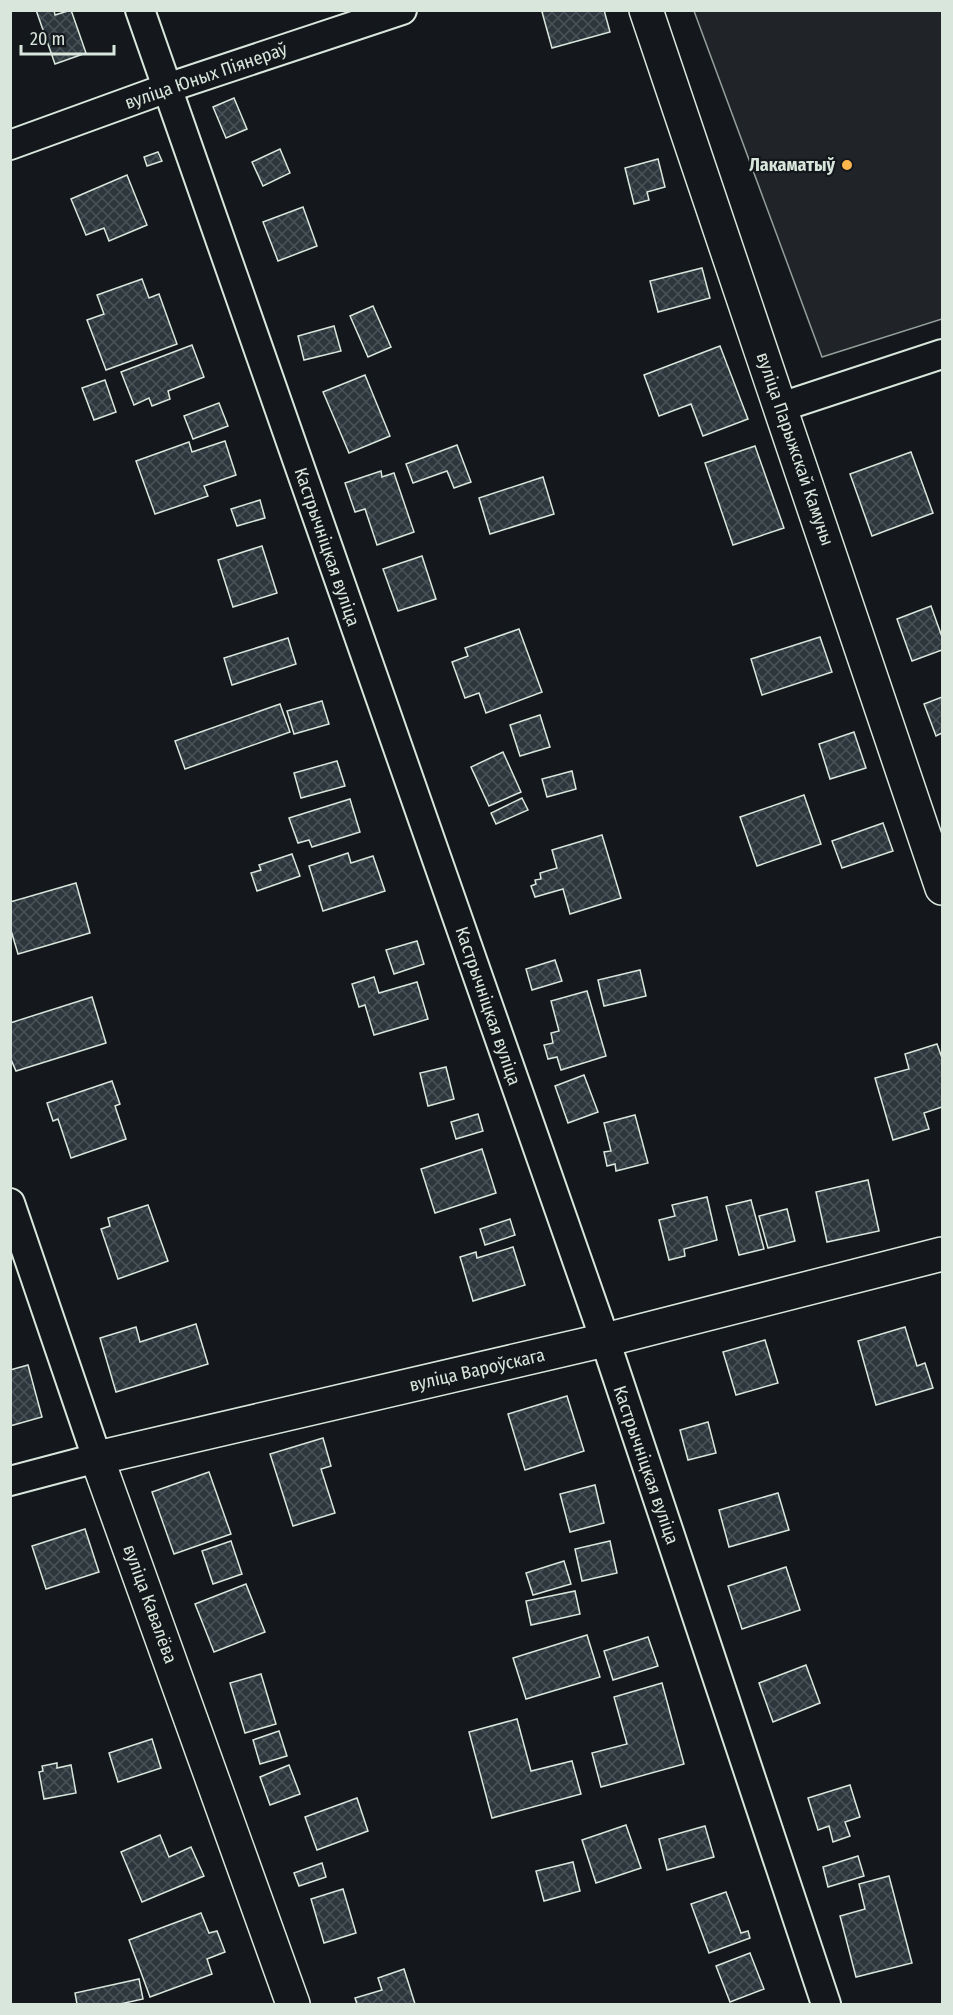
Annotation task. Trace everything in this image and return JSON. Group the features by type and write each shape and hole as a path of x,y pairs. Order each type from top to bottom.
{"street":[{"name":"Кастрычніцкая вуліца","path":"140,10 605,1340 826,2004"},
{"name":"вуліца Юных Піянераў","path":"10,145 167,88 402,10"},
{"name":"вуліца Парыжскай Камуны","path":"646,10 942,888"},
{"path":"781,407 942,354"},
{"name":"вуліца Кавалёва","path":"10,1203 97,1458 293,2004"},
{"name":"вуліца Вароўскага","path":"10,1481 97,1458 605,1340 942,1254"}],"shaded area":[{"name":"Лакаматыў","path":"694,11 942,11 942,319 822,357"}],"building":[{"path":"36,10 54,10 55,15 71,10 86,53 55,64"},
{"path":"547,10 604,10 610,32 552,48 542,12"},
{"path":"234,98 247,129 226,138 213,107"},
{"path":"280,149 290,173 263,186 252,162"},
{"path":"158,152 162,161 147,166 144,157"},
{"path":"658,159 665,187 647,192 649,200 634,204 625,168"},
{"path":"127,175 147,225 109,241 104,228 86,235 71,199"},
{"path":"303,207 317,246 278,261 263,222"},
{"path":"702,268 710,298 658,312 650,281"},
{"path":"142,279 149,298 159,294 177,344 106,370 87,320 104,314 97,295"},
{"path":"373,306 391,347 368,357 350,316"},
{"path":"334,326 341,351 304,360 298,336"},
{"path":"192,345 204,377 168,391 170,399 152,406 149,398 134,405 121,372"},
{"path":"720,346 748,419 703,436 691,404 659,416 644,375"},
{"path":"365,375 390,436 349,453 323,392"},
{"path":"105,380 116,412 94,420 82,388"},
{"path":"219,403 228,426 193,439 184,416"},
{"path":"225,441 236,475 204,486 208,496 155,514 136,461 189,442 192,452"},
{"path":"457,445 471,482 454,488 447,471 413,483 406,464"},
{"path":"755,446 784,528 733,545 705,463"},
{"path":"911,452 933,513 872,536 850,474"},
{"path":"381,471 382,477 394,473 414,532 377,545 365,509 355,512 345,483"},
{"path":"543,477 554,514 490,534 479,498"},
{"path":"260,500 265,518 237,526 231,509"},
{"path":"262,546 277,593 233,607 218,560"},
{"path":"422,556 436,599 398,611 383,569"},
{"path":"931,606 942,637 942,650 912,661 897,619"},
{"path":"519,629 542,692 486,713 479,693 465,698 452,662 468,656 465,648"},
{"path":"820,637 832,672 762,695 751,659"},
{"path":"288,638 296,664 232,685 224,658"},
{"path":"942,697 942,733 936,736 924,704"},
{"path":"322,701 329,724 294,734 287,711"},
{"path":"280,704 290,732 185,769 175,741"},
{"path":"540,715 550,747 520,756 510,725"},
{"path":"854,732 866,768 830,779 819,744"},
{"path":"503,752 521,792 489,806 471,767"},
{"path":"337,761 345,786 301,798 294,773"},
{"path":"572,771 576,789 547,797 542,779"},
{"path":"804,795 821,844 757,866 740,817"},
{"path":"522,798 528,810 496,824 491,813"},
{"path":"350,799 360,832 312,847 309,840 298,843 289,818"},
{"path":"883,823 893,851 842,868 832,841"},
{"path":"602,835 621,898 570,914 563,889 535,897 531,886 536,884 535,880 541,879 540,873 557,868 552,850"},
{"path":"348,853 351,863 373,856 385,891 323,911 309,866"},
{"path":"292,854 300,876 257,891 251,873 261,870 259,865"},
{"path":"76,883 90,933 18,954 10,927 10,902"},
{"path":"417,941 424,964 394,974 386,950"},
{"path":"555,960 562,981 532,990 526,969"},
{"path":"640,970 646,996 604,1006 598,980"},
{"path":"374,977 379,993 417,982 428,1019 374,1035 365,1005 359,1007 352,984"},
{"path":"587,991 606,1056 561,1070 557,1057 548,1059 544,1045 553,1043 551,1033 559,1031 551,1001"},
{"path":"92,997 106,1043 16,1071 10,1057 10,1023"},
{"path":"937,1044 942,1058 942,1107 924,1113 929,1129 893,1140 875,1078 909,1069 905,1054"},
{"path":"446,1067 454,1099 428,1106 420,1073"},
{"path":"584,1075 598,1112 568,1123 555,1086"},
{"path":"112,1081 120,1104 115,1106 126,1139 71,1158 58,1119 53,1121 47,1103"},
{"path":"478,1114 483,1131 456,1139 451,1122"},
{"path":"635,1115 648,1163 616,1171 615,1164 607,1166 604,1152 611,1151 604,1123"},
{"path":"482,1149 496,1193 435,1213 421,1169"},
{"path":"868,1180 879,1231 827,1242 816,1192"},
{"path":"707,1197 717,1240 684,1249 685,1256 669,1260 659,1220 675,1216 672,1205"},
{"path":"751,1200 764,1249 739,1255 726,1206"},
{"path":"148,1205 168,1261 118,1279 101,1229 110,1226 108,1218"},
{"path":"787,1209 795,1241 768,1248 759,1216"},
{"path":"510,1219 515,1235 485,1245 480,1229"},
{"path":"513,1247 525,1285 473,1301 460,1257 476,1252 477,1258"},
{"path":"196,1324 208,1364 116,1392 100,1338 136,1327 140,1342"},
{"path":"905,1327 917,1366 925,1363 933,1388 876,1405 858,1341"},
{"path":"765,1340 778,1383 736,1395 723,1352"},
{"path":"28,1365 42,1417 10,1426 10,1370"},
{"path":"567,1396 584,1451 525,1470 508,1414"},
{"path":"708,1422 716,1453 688,1460 680,1430"},
{"path":"323,1438 331,1466 321,1469 335,1513 293,1526 270,1454"},
{"path":"209,1472 231,1534 174,1554 152,1492"},
{"path":"595,1485 604,1523 570,1532 560,1494"},
{"path":"778,1493 789,1530 729,1547 719,1510"},
{"path":"85,1529 99,1572 46,1589 32,1546"},
{"path":"231,1541 242,1574 213,1584 202,1551"},
{"path":"610,1541 617,1573 582,1581 575,1549"},
{"path":"564,1561 571,1584 533,1595 526,1573"},
{"path":"786,1567 800,1610 742,1629 728,1586"},
{"path":"246,1584 265,1632 214,1652 195,1604"},
{"path":"575,1591 580,1614 531,1625 526,1601"},
{"path":"587,1635 600,1677 526,1699 513,1658"},
{"path":"648,1637 658,1666 613,1680 604,1651"},
{"path":"806,1665 820,1703 773,1722 759,1683"},
{"path":"261,1674 276,1724 245,1733 230,1683"},
{"path":"662,1683 684,1764 601,1787 592,1753 627,1744 614,1697"},
{"path":"517,1719 531,1771 572,1761 581,1794 492,1818 469,1732"},
{"path":"279,1731 287,1756 260,1764 253,1740"},
{"path":"152,1739 161,1768 118,1782 109,1753"},
{"path":"57,1763 57,1768 71,1765 76,1793 44,1799 39,1772 43,1771 42,1766"},
{"path":"289,1765 300,1794 270,1805 260,1777"},
{"path":"850,1785 860,1817 845,1822 850,1836 833,1842 829,1826 818,1830 808,1798"},
{"path":"357,1798 368,1831 317,1850 305,1817"},
{"path":"626,1825 641,1868 596,1883 582,1840"},
{"path":"705,1826 714,1857 667,1870 659,1839"},
{"path":"160,1835 169,1857 191,1847 204,1876 142,1902 121,1852"},
{"path":"858,1856 864,1876 828,1887 823,1867"},
{"path":"573,1862 580,1891 544,1901 536,1871"},
{"path":"322,1863 326,1877 299,1886 294,1873"},
{"path":"889,1876 912,1963 856,1977 840,1916 865,1909 859,1884"},
{"path":"343,1889 356,1933 324,1943 311,1899"},
{"path":"726,1892 741,1933 748,1931 750,1938 709,1953 691,1904"},
{"path":"201,1913 209,1933 217,1931 225,1952 207,1959 212,1974 150,1997 129,1940"},
{"path":"750,1953 764,1989 730,2002 716,1966"},
{"path":"404,1969 415,2004 357,2004 355,1998 382,1990 378,1978"},
{"path":"139,1979 143,1999 120,2004 77,2004 75,1993"}],"place":[{"name":"Лакаматыў","path":"847,165"}]}
